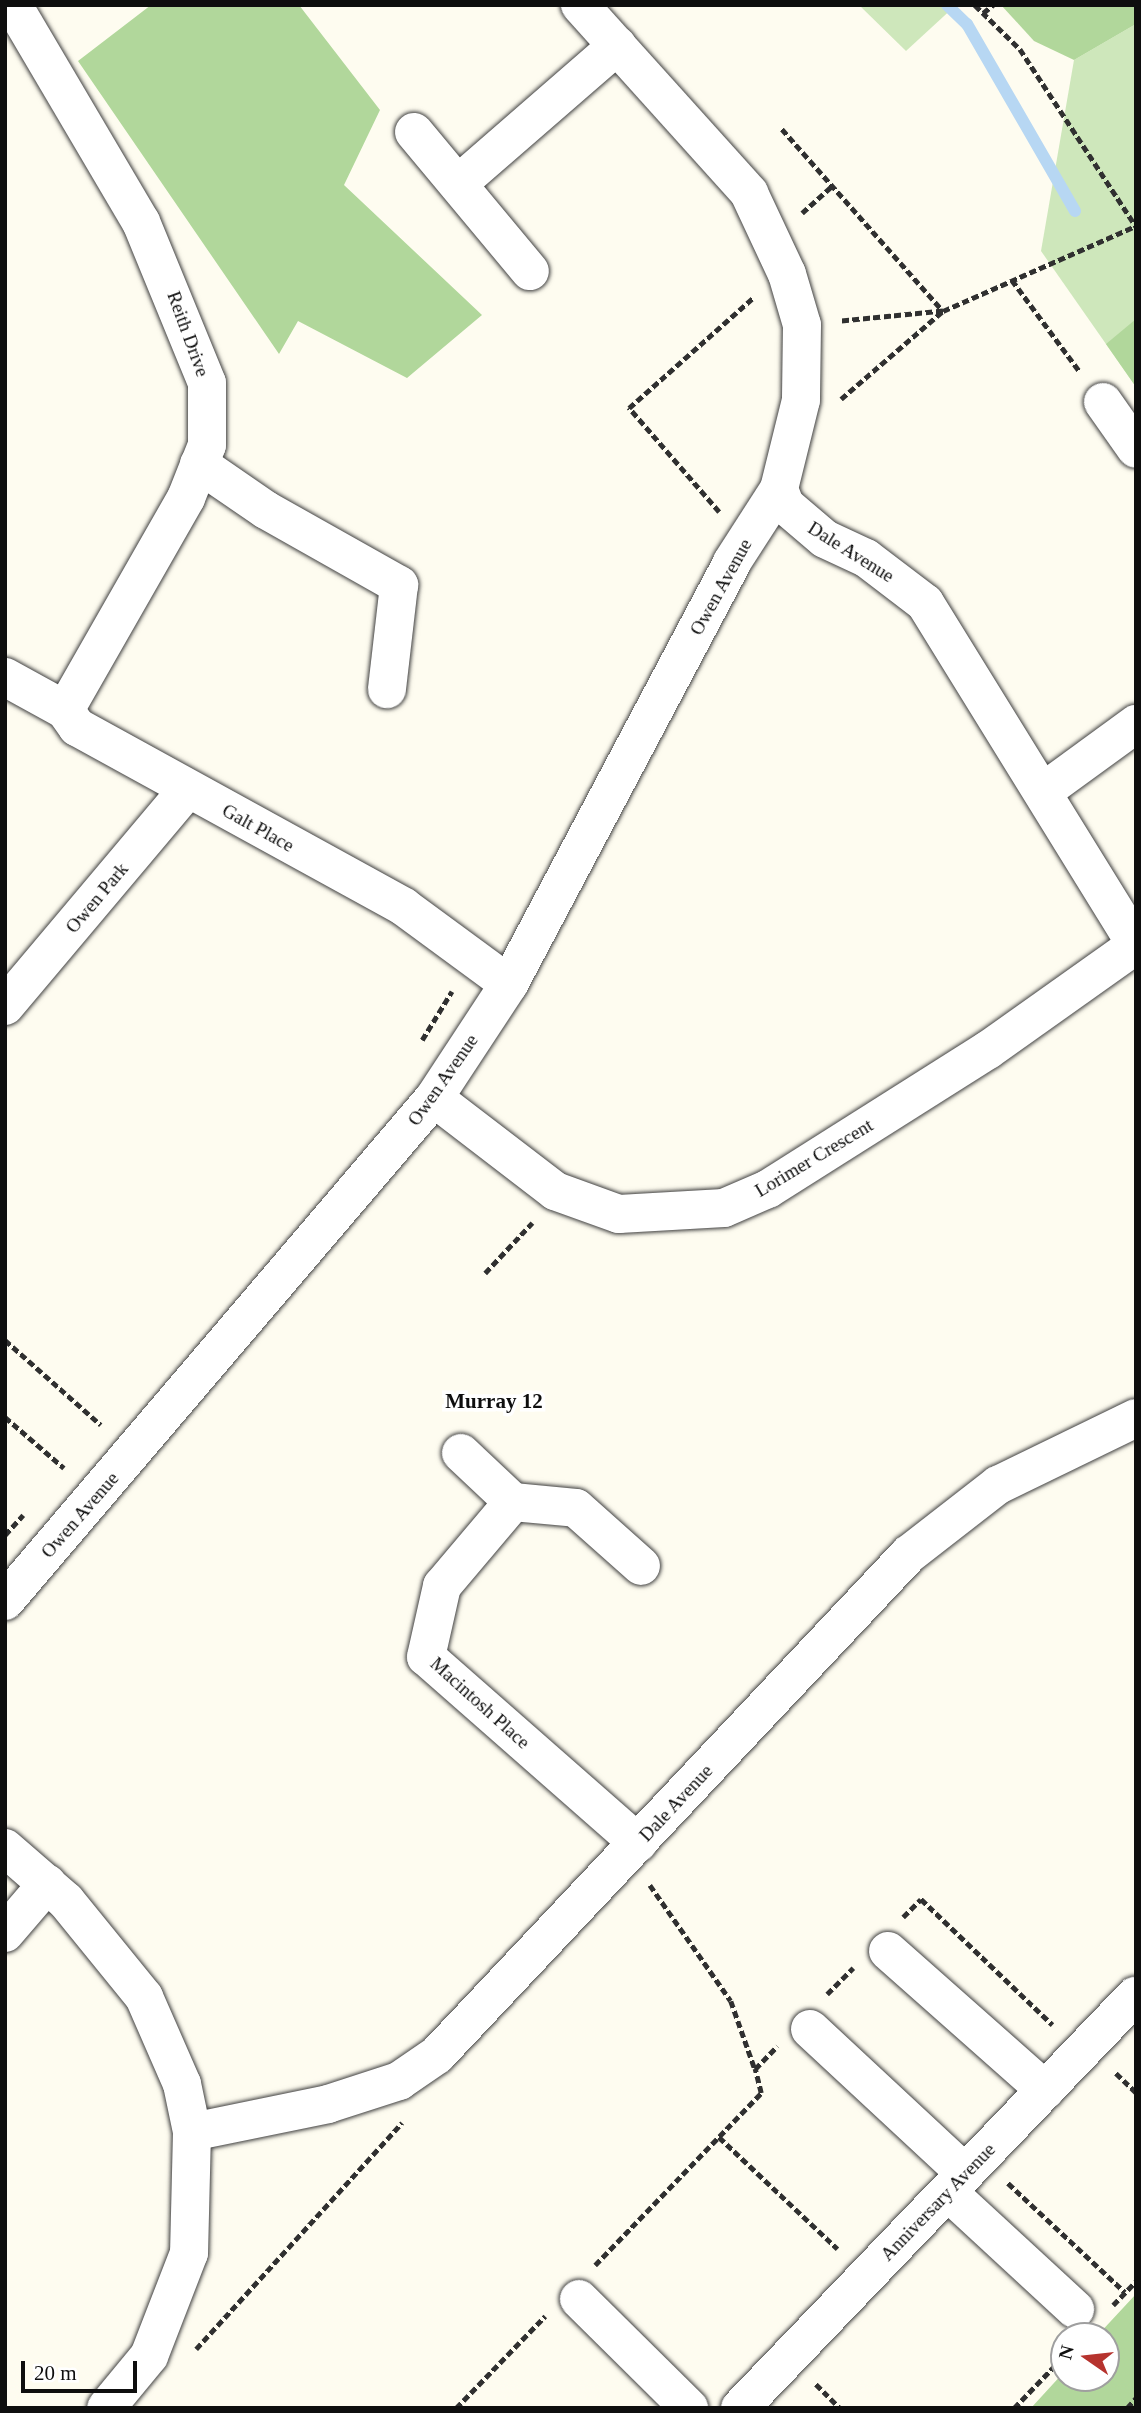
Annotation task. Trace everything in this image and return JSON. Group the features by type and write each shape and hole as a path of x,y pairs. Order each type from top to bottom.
{"street":[{"name":"Reith Drive","path":"13,5 141,222 178,300 207,383 207,445 199,464 65,710"},
{"path":"580,5 749,192 785,270 802,325 801,400 779,489"},
{"path":"458,184 617,46"},
{"path":"414,132 530,271"},
{"path":"1103,402 1136,449"},
{"path":"199,464 266,510 399,584 387,689"},
{"name":"Owen Avenue","path":"5,1601 434,1098 509,984 738,552 779,489"},
{"name":"Dale Avenue","path":"779,489 794,515 925,603 1044,791 1136,945"},
{"name":"Galt Place","path":"5,677 65,710 77,727 404,907 509,984"},
{"path":"1044,791 1136,724"},
{"name":"Owen Park","path":"5,1006 188,789"},
{"name":"Lorimer Crescent","path":"434,1098 555,1191 619,1214 724,1208 768,1189 988,1050 1136,945"},
{"name":"Dale Avenue","path":"192,2132 328,2104 417,2069 633,1849 909,1554 998,1485 1136,1418"},
{"path":"461,1453 513,1502 576,1508 641,1566"},
{"name":"Macintosh Place","path":"513,1502 442,1586 426,1657 633,1849"},
{"path":"5,1848 47,1884 144,1997 182,2084 192,2132 189,2253 155,2341 106,2408"},
{"path":"5,1933 47,1884"},
{"path":"881,1945 1045,2090"},
{"name":"Anniversary Avenue","path":"740,2408 1135,1996"},
{"path":"804,2024 964,2174 1075,2309"},
{"path":"573,2293 688,2408"}],"path":[{"path":"837,402 943,311 1136,226 1020,49 975,5"},
{"path":"983,13 993,5"},
{"path":"782,129 943,311"},
{"path":"798,217 832,186"},
{"path":"738,552 629,408 785,270"},
{"path":"1012,280 1103,402"},
{"path":"802,325 943,311"},
{"path":"485,1273 555,1191"},
{"path":"5,1340 101,1425"},
{"path":"5,1417 64,1468"},
{"path":"456,2408 573,2293 761,2093 731,2001 633,1849"},
{"path":"755,2069 804,2024 881,1945 921,1899 1081,2053"},
{"path":"155,2341 192,2353 413,2111 420,2100 417,2069"},
{"path":"719,2137 867,2276"},
{"path":"964,2174 1125,2292"},
{"path":"1014,2408 1050,2371"},
{"path":"1127,2408 1136,2398"}],"green space":[{"path":"151,5 299,5 380,110 344,185 482,315 407,378 298,321 279,354 78,61"},
{"path":"859,5 956,5 906,51"},
{"path":"1001,5 1136,5 1136,24 1074,60 1034,41"},
{"path":"1136,24 1136,387 1041,251 1074,60"},
{"path":"1136,319 1136,387 1106,344"},
{"path":"1136,2294 1136,2408 1031,2408 1050,2387 1050,2392 1120,2392 1120,2322 1110,2322"}],"waterway":[{"path":"947,5 967,24 1075,211"}],"district":[{"name":"Murray 12","path":"494,1401"}]}
